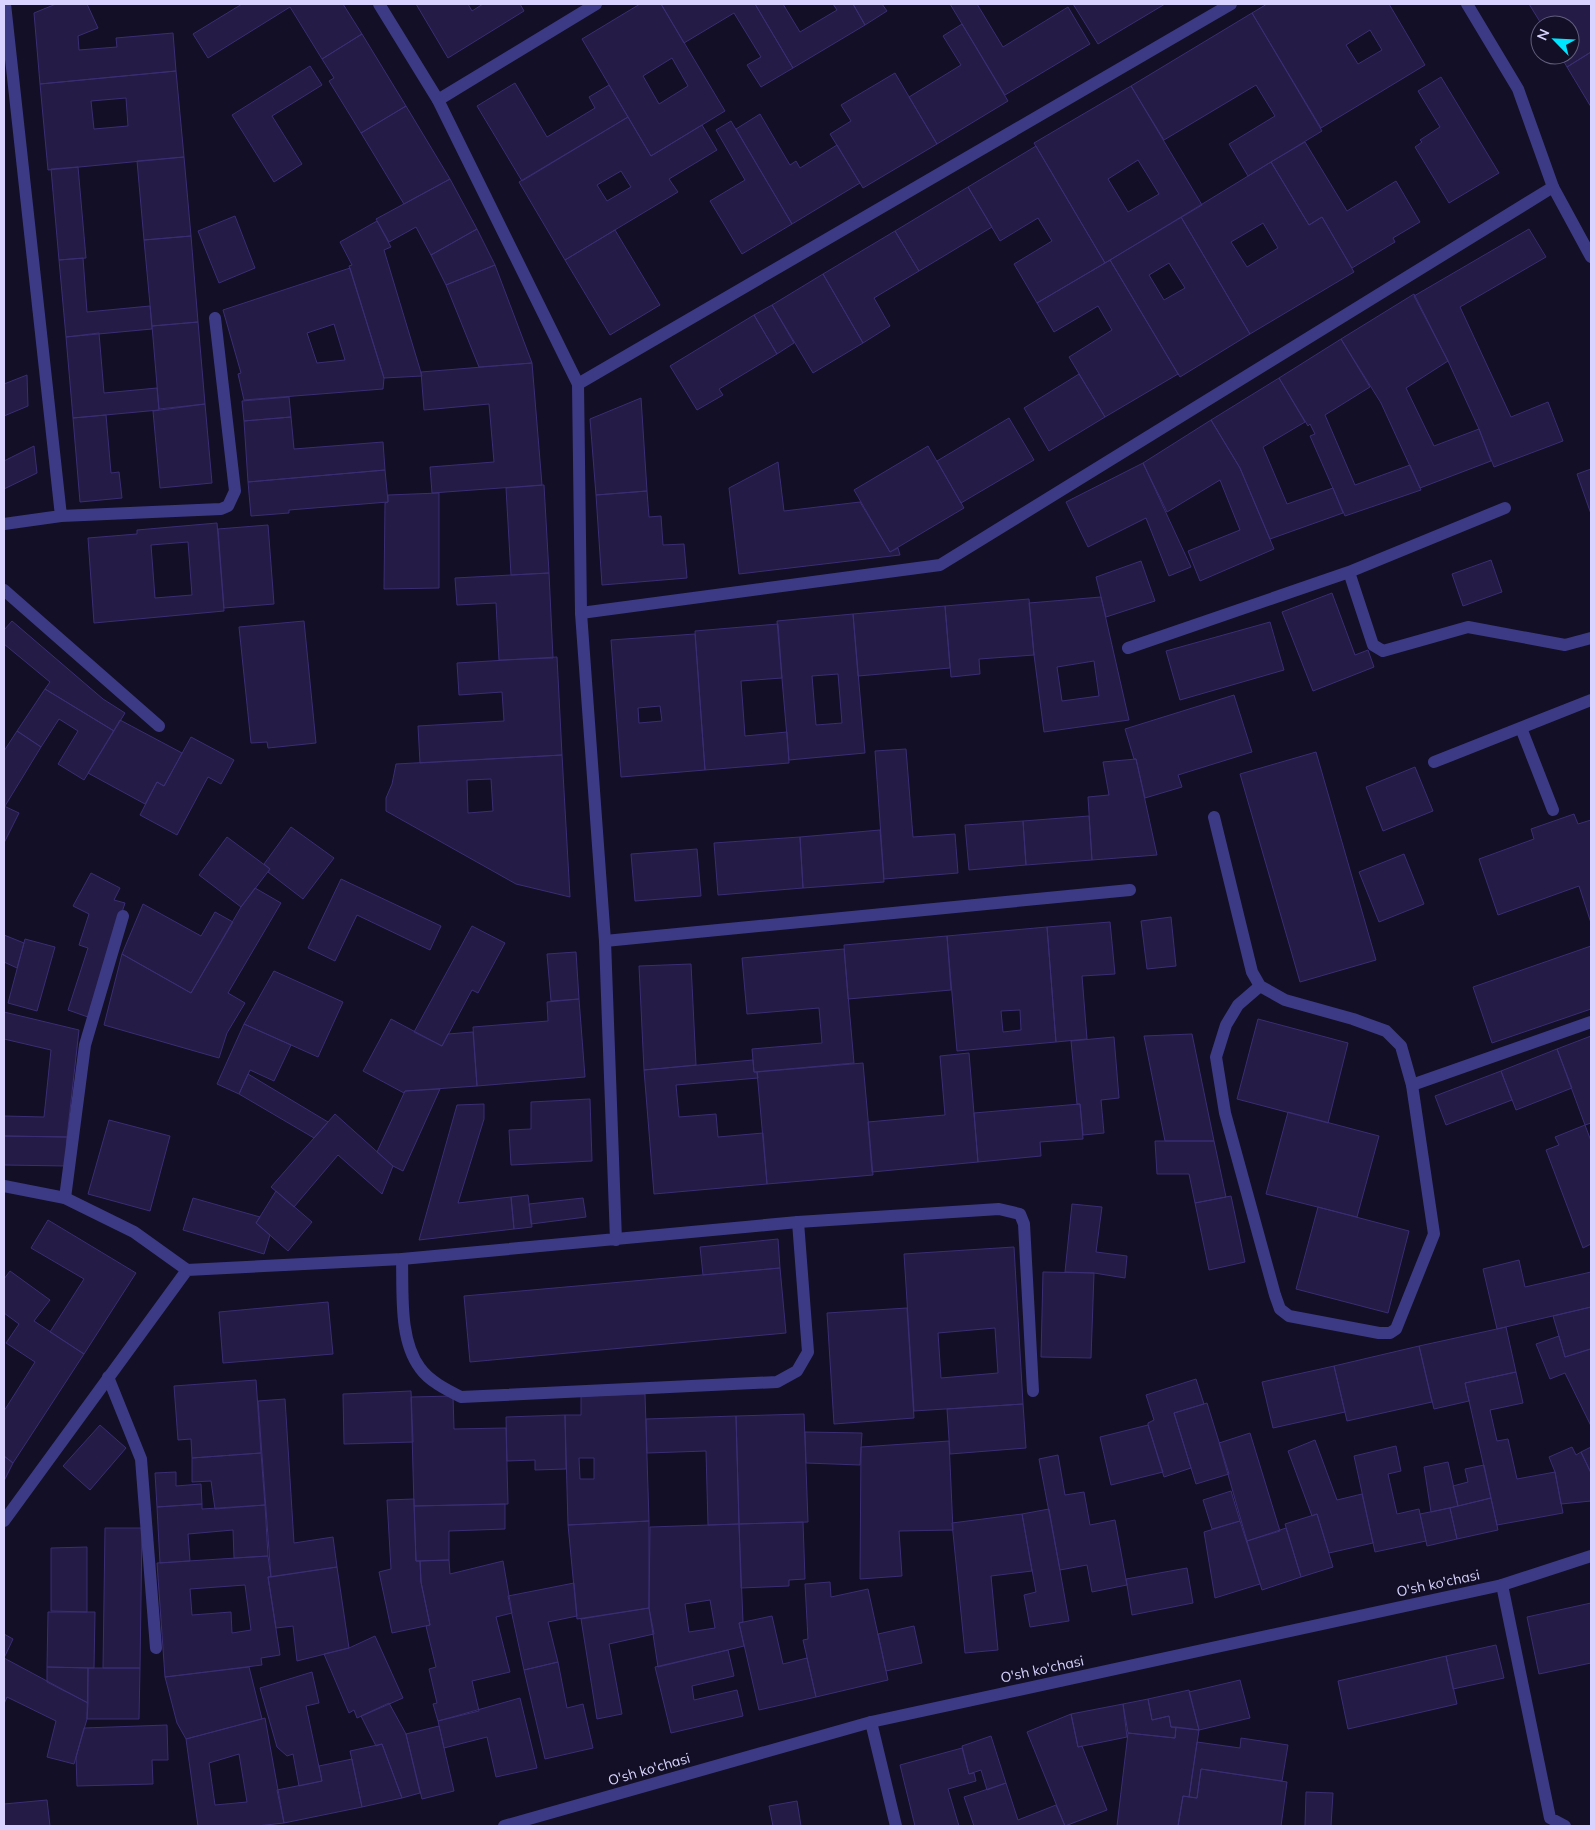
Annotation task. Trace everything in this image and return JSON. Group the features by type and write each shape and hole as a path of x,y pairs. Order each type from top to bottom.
{"street":[{"path":"6,4 61,516"},
{"path":"379,4 438,100 578,384 581,612 605,941 616,1240"},
{"path":"438,100 596,4"},
{"path":"578,384 1231,4"},
{"path":"1467,4 1518,89 1553,187 1591,257"},
{"path":"581,612 940,565 1553,187"},
{"path":"4,524 61,516 221,509 228,506 236,492 215,318"},
{"path":"1128,648 1349,572 1505,508"},
{"path":"1349,572 1373,645 1384,651 1468,627 1565,645 1591,638"},
{"path":"4,590 159,726"},
{"path":"1434,762 1591,700"},
{"path":"1521,728 1553,810"},
{"path":"1214,817 1252,972 1260,986 1285,1000 1353,1019 1386,1031 1401,1046 1412,1085 1434,1234 1396,1329 1379,1333 1289,1316 1280,1310 1274,1295 1226,1113 1216,1057 1226,1025 1238,1005 1260,986"},
{"path":"605,941 1130,890"},
{"path":"64,1198 85,1045 123,916"},
{"path":"1412,1085 1591,1022"},
{"path":"4,1186 64,1198 134,1232 187,1270 402,1259 798,1222 999,1210 1020,1214 1024,1224 1033,1392"},
{"path":"402,1259 404,1330 420,1368 433,1380 461,1397 777,1382 798,1371 808,1352 798,1222"},
{"path":"4,1521 187,1270"},
{"path":"108,1377 140,1459 156,1648"},
{"name":"O'sh ko'chasi","path":"504,1826 871,1722 1502,1585 1591,1556"},
{"path":"1502,1585 1550,1818 1565,1826"},
{"path":"871,1722 896,1826"}],"building":[{"path":"56,4 87,4 98,28 78,36 79,50 117,47 116,38 173,33 176,71 40,84 34,13"},
{"path":"242,4 343,4 362,34 322,59 290,7 208,58 193,34"},
{"path":"416,4 468,4 472,11 483,4 520,4 524,11 448,58"},
{"path":"640,4 661,4 725,111 651,156 582,39","holes":["672,58 688,86 659,104 643,76"]},
{"path":"661,4 755,4 793,68 761,87 747,65 761,57 734,13 684,43"},
{"path":"755,4 783,4 800,32 837,10 833,4 853,4 865,25 793,68"},
{"path":"853,4 882,4 887,11 865,25"},
{"path":"950,4 977,4 1003,47 1068,7 1090,44 1005,95"},
{"path":"1073,4 1165,4 1098,44"},
{"path":"1267,4 1389,4 1425,65 1321,128 1252,13","holes":["1370,30 1382,50 1358,64 1346,45"]},
{"path":"1529,4 1591,4 1591,52 1580,59 1580,15 1536,15"},
{"path":"1252,13 1322,131 1248,176 1229,144 1275,116 1256,85 1164,140 1131,86"},
{"path":"962,24 1008,101 937,144 909,97 961,65 943,36"},
{"path":"362,34 406,106 361,133 329,81 334,78 322,59"},
{"path":"1591,52 1591,107 1567,67 1580,65 1580,59"},
{"path":"310,66 322,85 272,116 302,164 274,182 232,115"},
{"path":"176,71 184,157 48,170 40,84","holes":["126,98 128,126 94,129 91,101"]},
{"path":"895,73 937,144 863,188 830,134 851,121 841,105"},
{"path":"1441,77 1499,173 1449,203 1415,147 1422,142 1420,140 1440,127 1418,91"},
{"path":"515,83 547,137 595,108 589,97 609,85 628,117 522,181 477,106"},
{"path":"1131,86 1202,205 1105,263 1034,143","holes":["1138,160 1159,194 1128,212 1108,179"]},
{"path":"406,106 450,179 404,204 361,133"},
{"path":"760,114 790,165 796,161 800,168 837,145 860,183 792,224 736,129"},
{"path":"628,117 651,156 702,125 717,150 669,179 678,192 565,260 519,182","holes":["621,171 631,187 607,201 597,185"]},
{"path":"731,121 792,224 742,254 710,201 745,180 716,130"},
{"path":"1305,142 1347,211 1396,181 1420,222 1393,238 1395,242 1352,268 1322,217 1309,225 1271,162"},
{"path":"1036,146 1105,263 1037,303 1014,264 1052,241 1038,218 1000,241 968,187"},
{"path":"184,157 191,236 144,240 137,161"},
{"path":"1271,162 1309,225 1322,217 1354,272 1250,334 1181,217","holes":["1263,223 1278,248 1247,267 1231,242"]},
{"path":"78,167 86,258 59,260 51,169"},
{"path":"450,179 477,229 431,255 416,227 389,242 376,219"},
{"path":"968,187 992,227 919,271 895,231"},
{"path":"235,216 255,268 219,283 198,231"},
{"path":"1181,217 1250,334 1180,377 1110,260","holes":["1169,263 1185,288 1164,300 1149,275"]},
{"path":"377,221 391,247 384,250 422,376 384,378 349,266 352,265 340,242"},
{"path":"477,229 495,265 446,285 431,255"},
{"path":"1529,229 1546,257 1460,307 1511,417 1548,402 1563,441 1494,467 1448,361 1414,296"},
{"path":"615,230 660,305 610,335 565,260"},
{"path":"895,231 919,271 874,298 890,326 863,343 823,274"},
{"path":"191,236 198,322 152,326 144,240"},
{"path":"83,258 87,312 150,306 152,329 66,337 59,260"},
{"path":"1110,260 1178,374 1105,417 1069,357 1112,330 1098,306 1054,332 1037,303"},
{"path":"495,265 532,363 479,367 446,285"},
{"path":"350,268 384,378 383,389 244,400 238,374 241,373 223,310","holes":["334,324 345,360 317,363 307,333"]},
{"path":"823,274 863,343 813,373 772,305"},
{"path":"1414,294 1448,361 1406,388 1434,446 1479,429 1491,461 1420,488 1381,403 1341,339"},
{"path":"772,305 794,343 777,354 754,315"},
{"path":"754,315 777,354 719,389 723,395 697,410 670,366"},
{"path":"198,322 205,404 159,409 152,326"},
{"path":"99,333 104,393 157,388 159,410 73,418 66,337"},
{"path":"1341,339 1370,387 1325,415 1355,485 1410,465 1421,490 1345,516 1310,436 1315,434 1310,424 1308,426 1279,378"},
{"path":"532,363 542,485 432,493 430,467 494,462 489,404 424,410 421,372"},
{"path":"1079,374 1105,417 1049,451 1024,408"},
{"path":"27,375 28,406 4,416 4,384"},
{"path":"1279,378 1305,422 1263,447 1287,504 1333,488 1343,513 1270,539 1240,468 1211,420"},
{"path":"289,397 291,417 244,421 242,401"},
{"path":"641,398 647,491 596,495 590,419"},
{"path":"205,404 212,483 160,488 153,411"},
{"path":"106,415 111,473 119,472 122,498 80,502 73,418"},
{"path":"291,417 294,449 383,442 385,470 248,482 244,421"},
{"path":"1009,418 1034,460 961,503 937,461"},
{"path":"1211,420 1240,468 1274,549 1200,581 1188,551 1240,530 1220,480 1167,512 1143,463"},
{"path":"34,446 37,473 4,489 4,461"},
{"path":"928,446 964,508 890,552 854,490"},
{"path":"778,462 784,511 860,502 890,552 898,548 900,555 739,574 729,488"},
{"path":"1143,463 1191,567 1169,576 1146,518 1088,547 1066,502"},
{"path":"1591,469 1591,514 1577,474"},
{"path":"385,470 388,502 289,510 289,513 251,516 248,482"},
{"path":"544,485 549,573 511,575 506,488"},
{"path":"647,491 649,517 661,516 663,545 684,544 687,578 602,585 596,495"},
{"path":"439,493 439,588 384,589 385,503 388,502 388,495"},
{"path":"217,523 224,611 94,623 88,538 137,534 137,530","holes":["188,542 192,595 155,598 151,545"]},
{"path":"268,525 274,604 224,608 218,529"},
{"path":"1491,560 1502,592 1463,606 1452,574"},
{"path":"1141,561 1155,601 1106,617 1096,577"},
{"path":"549,573 553,658 499,660 496,603 457,605 455,578"},
{"path":"1332,593 1355,655 1368,650 1374,667 1313,691 1282,612"},
{"path":"1101,597 1129,720 1044,732 1029,603","holes":["1094,661 1099,696 1062,701 1057,667"]},
{"path":"1029,599 1034,655 979,659 980,674 951,677 945,606"},
{"path":"945,606 950,668 858,676 853,614"},
{"path":"853,614 865,753 789,760 777,621","holes":["838,674 842,723 816,725 812,676"]},
{"path":"12,621 103,699 125,713 114,731 45,689 50,682 4,644 4,630"},
{"path":"304,621 316,743 268,748 267,742 251,743 239,627"},
{"path":"1270,622 1284,670 1180,700 1166,651"},
{"path":"778,624 782,678 741,681 745,736 787,732 789,763 705,770 695,631"},
{"path":"695,634 705,770 621,777 611,640","holes":["660,706 662,721 639,723 638,708"]},
{"path":"557,657 562,755 420,763 418,726 504,721 502,692 459,695 457,663"},
{"path":"45,689 114,731 84,780 58,764 78,731 59,719 41,747 17,731"},
{"path":"1234,695 1252,752 1178,775 1182,787 1145,798 1136,759 1134,759 1125,729"},
{"path":"120,720 182,753 164,786 157,782 145,804 88,773"},
{"path":"17,731 41,747 5,806 4,751"},
{"path":"191,737 234,760 221,784 208,777 177,835 140,815 157,782 164,786"},
{"path":"906,749 913,837 955,834 958,873 884,879 875,751"},
{"path":"1316,752 1376,960 1300,982 1240,774"},
{"path":"562,755 570,897 516,884 386,811 386,798 392,784 396,764","holes":["491,779 493,811 468,813 467,780"]},
{"path":"1136,759 1157,855 1092,860 1088,797 1109,795 1103,762"},
{"path":"1415,767 1433,811 1383,831 1366,787"},
{"path":"4,806 19,813 4,843"},
{"path":"1574,814 1578,824 1591,820 1591,923 1579,886 1498,915 1479,859 1534,839 1531,829"},
{"path":"1089,816 1092,860 1026,865 1023,821"},
{"path":"1023,821 1026,865 969,870 965,825"},
{"path":"291,827 334,858 303,899 268,872 270,869 264,864"},
{"path":"880,830 884,882 803,888 800,837"},
{"path":"227,837 270,869 241,907 199,875"},
{"path":"800,837 803,888 718,895 714,843"},
{"path":"697,849 701,896 635,901 631,854"},
{"path":"1404,854 1424,904 1379,922 1359,872"},
{"path":"91,873 120,888 114,900 125,903 88,1017 68,1010 88,948 79,945 89,914 73,906"},
{"path":"341,879 441,926 430,950 357,915 335,961 308,948"},
{"path":"255,888 281,903 228,993 245,1003 227,1033 219,1058 104,1025 122,954 191,993 241,907"},
{"path":"143,904 201,936 215,912 233,922 191,993 122,954"},
{"path":"1171,917 1176,966 1147,969 1141,921"},
{"path":"1110,922 1115,974 1082,976 1087,1039 1056,1042 1047,927"},
{"path":"472,926 505,943 478,993 472,990 442,1046 414,1032"},
{"path":"1047,927 1056,1042 957,1051 947,936","holes":["1020,1010 1021,1030 1003,1032 1001,1011"]},
{"path":"4,935 24,943 17,968 4,962"},
{"path":"947,936 951,990 848,999 844,945"},
{"path":"25,939 55,947 37,1011 8,1003"},
{"path":"1591,946 1591,1009 1492,1043 1473,987"},
{"path":"844,949 854,1063 754,1072 752,1049 822,1043 819,1008 747,1014 742,958"},
{"path":"576,952 579,999 551,1001 547,954"},
{"path":"691,964 696,1065 644,1070 639,966"},
{"path":"274,971 343,1002 318,1057 244,1024"},
{"path":"579,999 585,1077 477,1086 473,1027 548,1021 547,1002"},
{"path":"4,1012 79,1030 67,1137 4,1136 4,1116 44,1117 51,1050 4,1039"},
{"path":"391,1019 442,1046 448,1034 473,1032 477,1086 405,1091 404,1093 363,1071"},
{"path":"1258,1019 1348,1043 1328,1123 1237,1099"},
{"path":"244,1024 291,1045 274,1081 250,1070 239,1094 217,1084"},
{"path":"1192,1034 1214,1141 1165,1141 1144,1036"},
{"path":"1591,1036 1591,1123 1585,1125 1557,1049"},
{"path":"1114,1037 1119,1098 1101,1100 1104,1133 1083,1135 1080,1104 1077,1104 1071,1041"},
{"path":"1557,1049 1572,1088 1516,1110 1501,1071"},
{"path":"969,1053 978,1162 872,1172 868,1122 945,1115 940,1056"},
{"path":"753,1060 754,1072 757,1072 758,1078 676,1085 679,1117 716,1114 718,1137 763,1133 767,1184 654,1194 644,1070"},
{"path":"863,1063 873,1175 767,1184 757,1072"},
{"path":"1501,1071 1512,1100 1446,1125 1435,1096"},
{"path":"248,1074 328,1122 314,1138 239,1094"},
{"path":"440,1089 403,1171 393,1166 377,1152 405,1091"},
{"path":"590,1099 592,1161 511,1165 509,1130 531,1129 531,1102"},
{"path":"484,1104 484,1119 458,1203 511,1197 514,1229 419,1240 457,1105"},
{"path":"1080,1104 1083,1139 1040,1142 1041,1156 978,1162 974,1113"},
{"path":"1288,1112 1379,1136 1357,1217 1266,1194"},
{"path":"335,1114 393,1166 382,1194 338,1155 294,1207 271,1187"},
{"path":"109,1120 170,1136 150,1211 88,1194"},
{"path":"1585,1125 1591,1141 1591,1244 1583,1248 1546,1150 1559,1145 1555,1137"},
{"path":"4,1136 67,1137 66,1166 4,1165"},
{"path":"1155,1141 1214,1141 1226,1197 1195,1203 1189,1174 1157,1174"},
{"path":"276,1191 312,1222 288,1251 256,1223"},
{"path":"528,1195 532,1227 514,1229 511,1197"},
{"path":"1231,1196 1245,1262 1209,1270 1195,1203"},
{"path":"193,1198 260,1217 256,1223 270,1235 264,1254 183,1230"},
{"path":"583,1198 586,1217 531,1224 529,1204"},
{"path":"1072,1204 1102,1207 1096,1252 1127,1256 1125,1278 1094,1273 1065,1272"},
{"path":"1318,1207 1409,1231 1388,1313 1296,1289"},
{"path":"48,1220 136,1273 84,1354 50,1332 84,1279 31,1248"},
{"path":"778,1239 780,1268 703,1275 700,1247"},
{"path":"1014,1247 1023,1404 914,1411 904,1254","holes":["995,1328 998,1373 941,1378 938,1333"]},
{"path":"1519,1260 1525,1287 1591,1272 1591,1307 1497,1329 1483,1269"},
{"path":"780,1268 786,1333 470,1362 464,1296"},
{"path":"10,1271 50,1300 34,1321 84,1354 13,1463 4,1456 4,1411 35,1362 6,1343 19,1324 4,1313 4,1279"},
{"path":"1043,1272 1094,1273 1091,1358 1041,1357"},
{"path":"328,1302 333,1354 223,1363 219,1312"},
{"path":"1591,1307 1591,1349 1565,1357 1553,1316"},
{"path":"907,1308 914,1418 834,1424 827,1313"},
{"path":"1506,1327 1516,1372 1465,1383 1469,1401 1434,1409 1419,1346"},
{"path":"1559,1336 1565,1357 1590,1349 1591,1426 1565,1373 1550,1379 1536,1344"},
{"path":"1419,1346 1432,1402 1347,1421 1334,1366"},
{"path":"1334,1366 1345,1412 1273,1428 1262,1382"},
{"path":"1516,1372 1523,1403 1490,1410 1497,1441 1508,1439 1517,1479 1555,1472 1563,1513 1497,1525 1465,1383"},
{"path":"1196,1379 1204,1404 1174,1413 1191,1468 1164,1477 1148,1425 1148,1423 1154,1420 1146,1395"},
{"path":"256,1380 261,1453 192,1458 191,1439 178,1440 174,1386"},
{"path":"411,1391 413,1442 344,1444 343,1394"},
{"path":"645,1394 649,1521 568,1525 565,1415 581,1415 581,1396","holes":["579,1458 594,1458 594,1479 580,1479"]},
{"path":"453,1396 454,1429 506,1428 508,1504 414,1506 411,1397"},
{"path":"285,1399 294,1543 333,1537 337,1567 271,1577 258,1401"},
{"path":"1207,1403 1229,1474 1196,1484 1174,1413"},
{"path":"1023,1404 1026,1448 950,1454 947,1409"},
{"path":"804,1414 808,1522 739,1524 736,1416"},
{"path":"565,1415 566,1469 535,1470 535,1460 507,1461 506,1417"},
{"path":"736,1416 739,1524 708,1525 706,1451 647,1453 646,1419"},
{"path":"100,1425 126,1448 90,1490 63,1466"},
{"path":"1148,1425 1163,1472 1111,1485 1100,1437"},
{"path":"805,1432 862,1433 860,1465 806,1463"},
{"path":"1250,1433 1280,1531 1247,1541 1219,1443"},
{"path":"1315,1440 1337,1500 1362,1494 1373,1543 1329,1553 1317,1514 1312,1516 1288,1451"},
{"path":"949,1441 953,1530 899,1531 902,1576 860,1579 861,1447"},
{"path":"1396,1446 1401,1471 1388,1474 1397,1514 1419,1509 1426,1541 1375,1552 1354,1456"},
{"path":"1572,1447 1576,1455 1581,1452 1591,1473 1591,1501 1561,1504 1555,1472 1549,1457"},
{"path":"1591,1447 1591,1473 1581,1452"},
{"path":"261,1453 265,1505 215,1509 211,1481 192,1482 192,1458"},
{"path":"1058,1455 1065,1495 1084,1492 1090,1525 1115,1520 1127,1585 1092,1592 1087,1565 1060,1570 1039,1459"},
{"path":"4,1456 13,1463 4,1481"},
{"path":"1448,1462 1458,1506 1431,1512 1424,1467"},
{"path":"1484,1465 1491,1498 1458,1506 1453,1486 1468,1482 1465,1469"},
{"path":"176,1472 176,1486 201,1484 202,1504 157,1507 155,1473"},
{"path":"1231,1491 1240,1521 1212,1529 1203,1500"},
{"path":"1491,1498 1498,1530 1457,1539 1450,1508"},
{"path":"414,1499 416,1561 420,1561 421,1582 430,1625 392,1633 379,1572 391,1569 387,1500"},
{"path":"202,1504 202,1509 265,1505 268,1556 234,1558 233,1530 188,1534 190,1561 160,1563 157,1507"},
{"path":"505,1504 505,1529 449,1531 449,1560 416,1561 414,1506"},
{"path":"1450,1508 1457,1539 1427,1546 1420,1514"},
{"path":"1049,1509 1069,1621 1030,1627 1024,1595 1036,1592 1022,1514"},
{"path":"1022,1514 1032,1571 991,1576 998,1650 965,1653 952,1523"},
{"path":"1317,1514 1333,1567 1301,1577 1285,1524"},
{"path":"649,1521 649,1608 577,1619 568,1525"},
{"path":"1240,1521 1260,1584 1215,1598 1204,1532"},
{"path":"803,1522 805,1579 789,1580 789,1586 741,1588 739,1524"},
{"path":"739,1524 743,1622 739,1623 744,1646 658,1667 649,1608 650,1527","holes":["710,1600 715,1628 689,1632 685,1604"]},
{"path":"105,1528 142,1528 140,1668 103,1668"},
{"path":"1286,1528 1301,1577 1262,1590 1247,1541"},
{"path":"87,1547 87,1612 51,1611 51,1548"},
{"path":"268,1556 271,1577 268,1577 280,1655 261,1658 262,1665 165,1677 157,1563","holes":["245,1585 251,1630 232,1633 231,1612 192,1615 190,1589"]},
{"path":"449,1560 450,1574 503,1561 512,1613 496,1617 510,1672 472,1681 479,1711 438,1721 433,1704 437,1703 429,1669 436,1667 426,1626 430,1625 421,1582 420,1561"},
{"path":"337,1567 349,1648 297,1661 293,1626 276,1628 268,1577"},
{"path":"1187,1568 1193,1603 1132,1615 1126,1579"},
{"path":"830,1582 831,1597 868,1589 888,1680 816,1697 803,1640 808,1639 805,1584"},
{"path":"574,1583 577,1616 548,1622 558,1662 524,1670 508,1596"},
{"path":"1591,1603 1591,1663 1539,1674 1527,1617"},
{"path":"649,1608 654,1634 609,1644 622,1714 597,1719 581,1619"},
{"path":"48,1612 95,1612 94,1668 47,1667"},
{"path":"772,1616 783,1664 807,1658 816,1697 759,1710 739,1623"},
{"path":"914,1626 922,1663 886,1671 878,1634"},
{"path":"4,1634 13,1639 4,1658"},
{"path":"375,1636 403,1698 357,1718 354,1710 349,1713 324,1654 349,1648"},
{"path":"1496,1645 1504,1678 1453,1689 1446,1656"},
{"path":"728,1650 734,1676 692,1686 694,1700 737,1690 743,1716 671,1733 655,1667"},
{"path":"1446,1656 1457,1704 1348,1729 1338,1681"},
{"path":"4,1658 88,1703 87,1719 74,1764 47,1757 56,1721 7,1697 4,1704"},
{"path":"558,1662 567,1708 583,1704 593,1748 545,1759 524,1670"},
{"path":"47,1667 88,1668 88,1703 47,1682"},
{"path":"249,1667 262,1719 186,1739 177,1723 165,1677"},
{"path":"88,1668 140,1668 139,1719 87,1719"},
{"path":"312,1672 319,1703 306,1706 322,1781 299,1786 293,1754 287,1756 277,1747 260,1688"},
{"path":"1240,1680 1250,1718 1199,1730 1189,1692"},
{"path":"1189,1690 1199,1730 1171,1727 1169,1716 1152,1720 1148,1699"},
{"path":"520,1698 537,1768 496,1777 487,1737 444,1748 438,1721"},
{"path":"1148,1699 1152,1720 1169,1716 1171,1727 1176,1727 1175,1738 1128,1733 1123,1704"},
{"path":"389,1703 406,1734 420,1793 402,1798 382,1744 376,1746 361,1716"},
{"path":"1123,1704 1127,1737 1078,1747 1071,1714"},
{"path":"1071,1714 1078,1747 1082,1746 1107,1810 1065,1826 1027,1732"},
{"path":"265,1718 284,1823 257,1826 198,1826 186,1739","holes":["239,1754 247,1802 215,1805 209,1763"]},
{"path":"167,1725 168,1760 152,1760 153,1784 77,1786 76,1757 84,1728"},
{"path":"439,1726 454,1791 422,1799 406,1734"},
{"path":"1176,1727 1199,1730 1189,1797 1183,1796 1178,1826 1117,1826 1128,1733 1175,1738"},
{"path":"991,1736 1006,1783 987,1790 981,1770 969,1774 962,1746"},
{"path":"1241,1738 1288,1745 1282,1781 1201,1769 1197,1798 1189,1797 1197,1742 1240,1748"},
{"path":"382,1744 402,1798 362,1807 350,1751"},
{"path":"962,1748 969,1774 974,1773 976,1781 948,1789 959,1826 915,1826 900,1765"},
{"path":"352,1759 362,1807 284,1823 277,1790 322,1781 319,1766"},
{"path":"1201,1769 1287,1782 1281,1826 1178,1826 1183,1796 1197,1798"},
{"path":"1006,1783 1018,1820 1056,1805 1065,1826 974,1826 964,1797"},
{"path":"1306,1792 1333,1793 1331,1826 1305,1826"},
{"path":"47,1800 50,1826 4,1826 4,1804"},
{"path":"797,1801 801,1826 773,1826 769,1806"}]}
